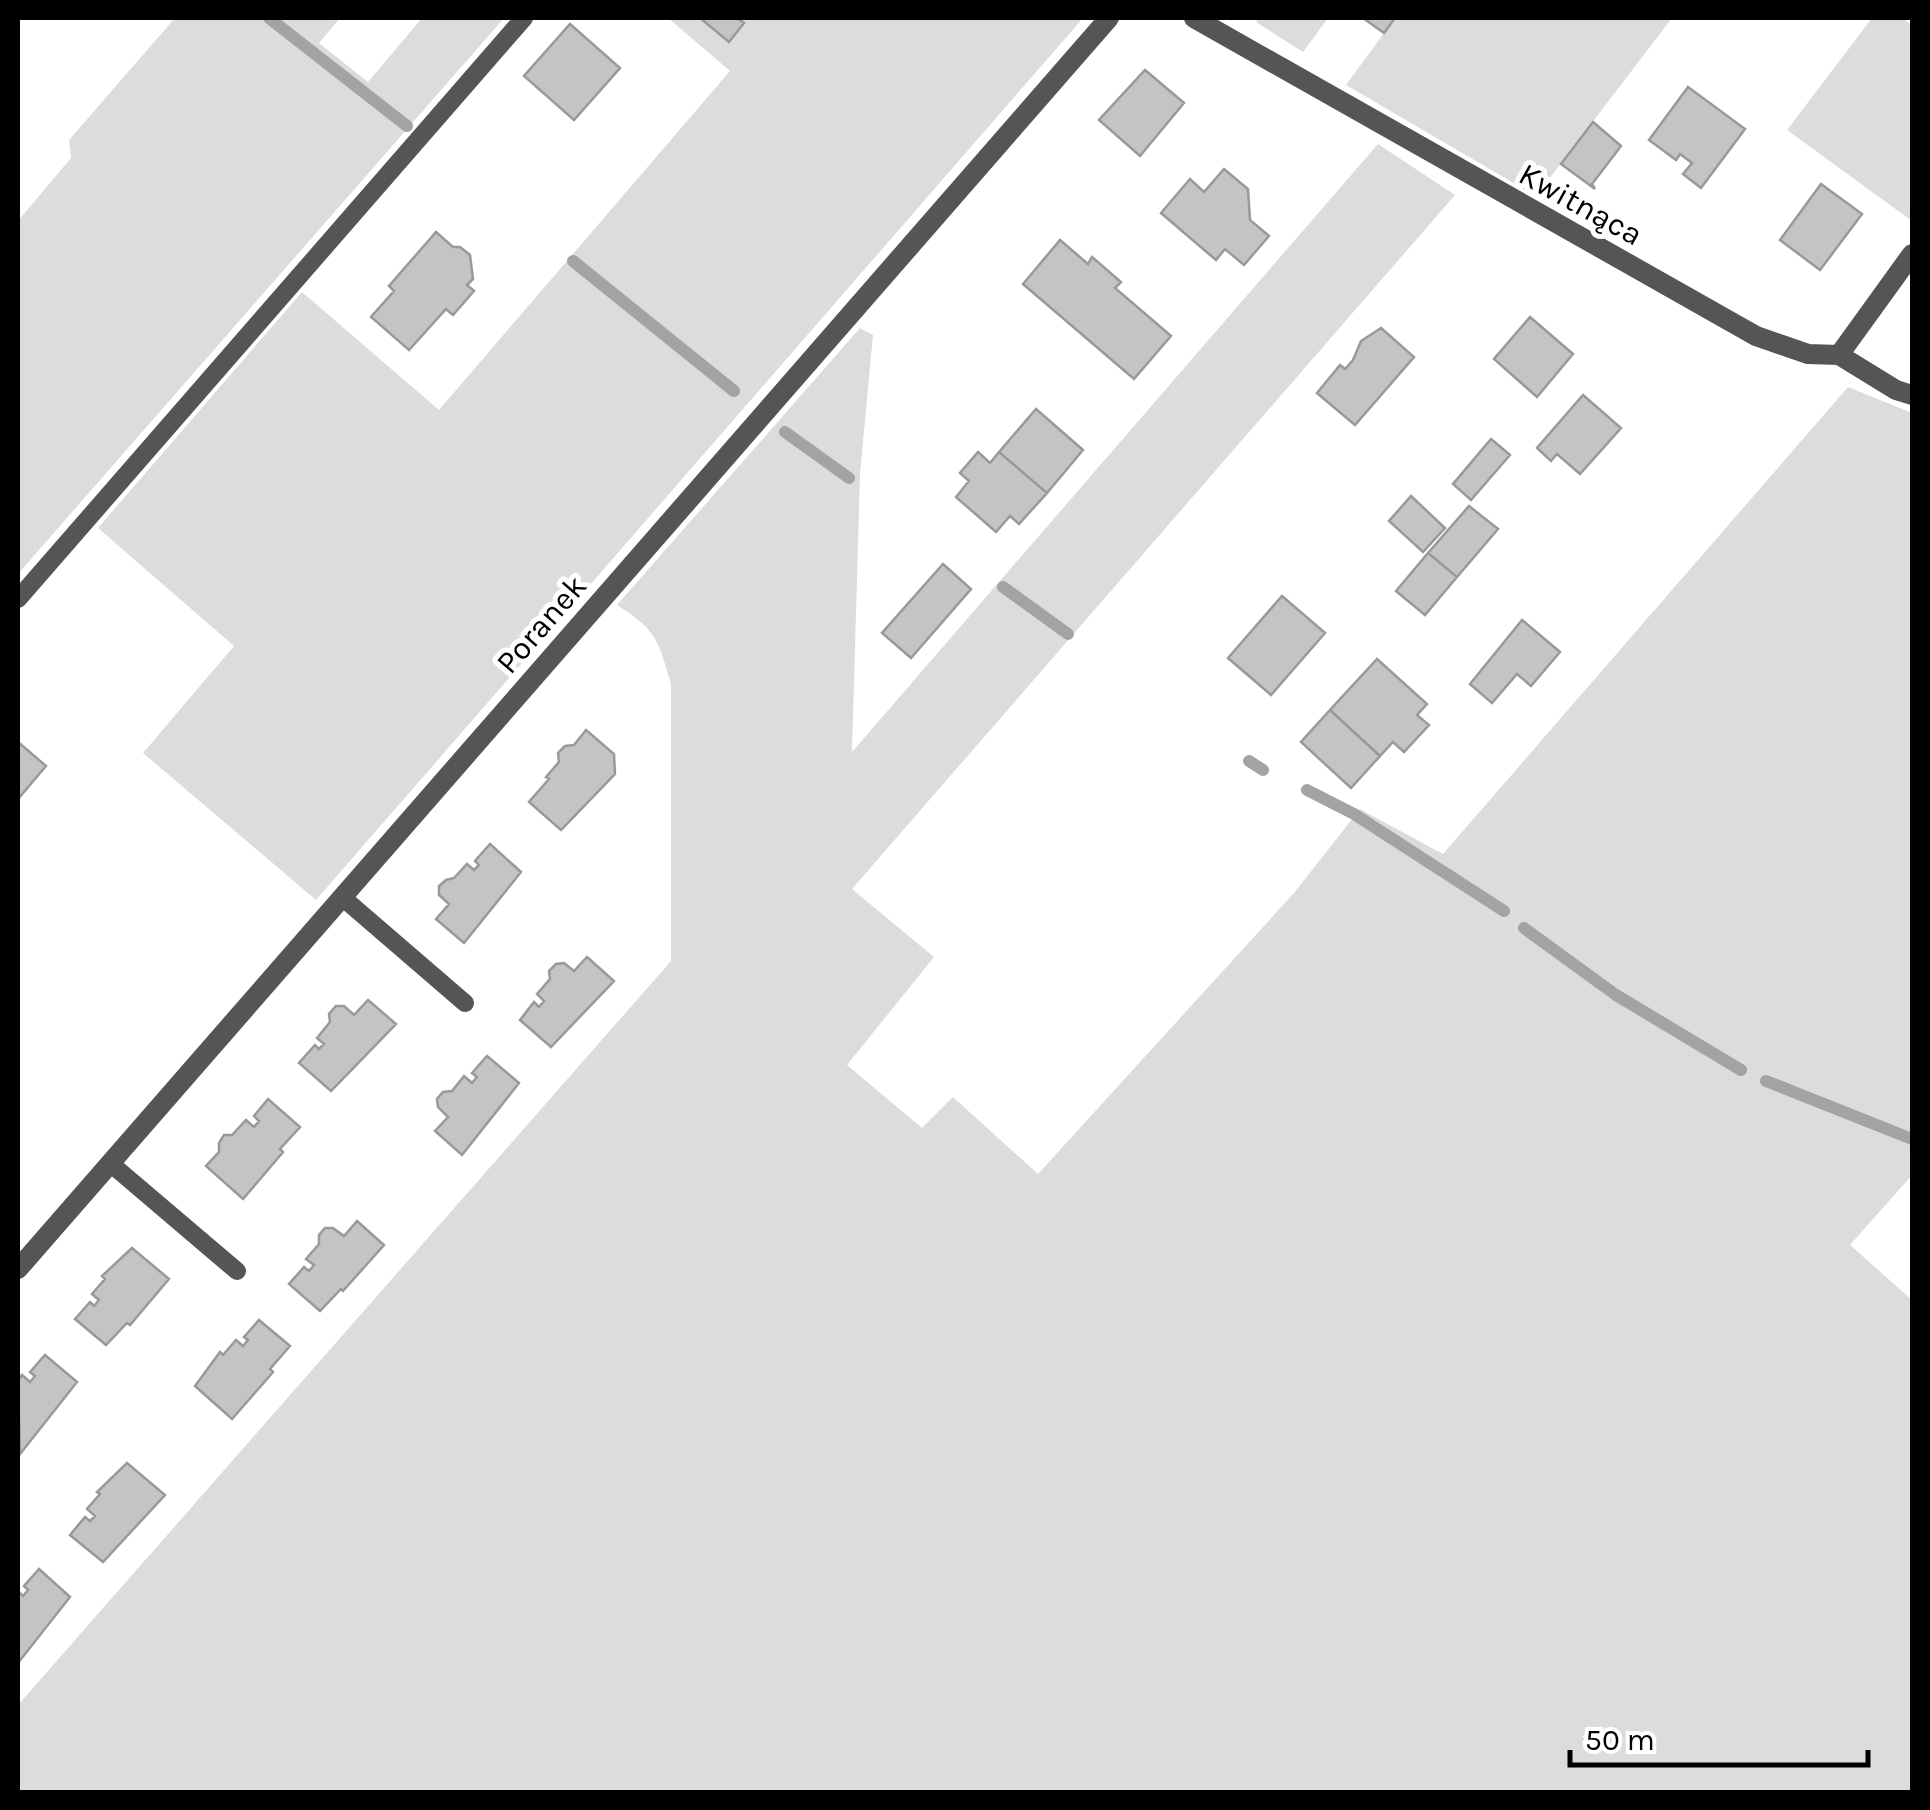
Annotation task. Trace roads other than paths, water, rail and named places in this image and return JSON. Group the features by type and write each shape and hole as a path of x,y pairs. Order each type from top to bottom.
{"street":[{"name":"Poranek","path":"18,1269 1109,18"},
{"name":"Kwitnąca","path":"1194,18 1756,336 1808,354 1839,355"},
{"path":"1912,254 1839,355 1896,390 1912,395"}],"lane":[{"path":"18,599 524,18"},
{"path":"342,896 465,1003"},
{"path":"110,1164 236,1271"}],"waterway":[{"path":"269,18 407,126"},
{"path":"573,261 734,391"},
{"path":"785,432 849,478"},
{"path":"1003,587 1068,634"},
{"path":"1249,761 1263,770"},
{"path":"1307,790 1354,814 1504,911"},
{"path":"1524,928 1616,995 1741,1070"},
{"path":"1766,1081 1912,1139"}]}
